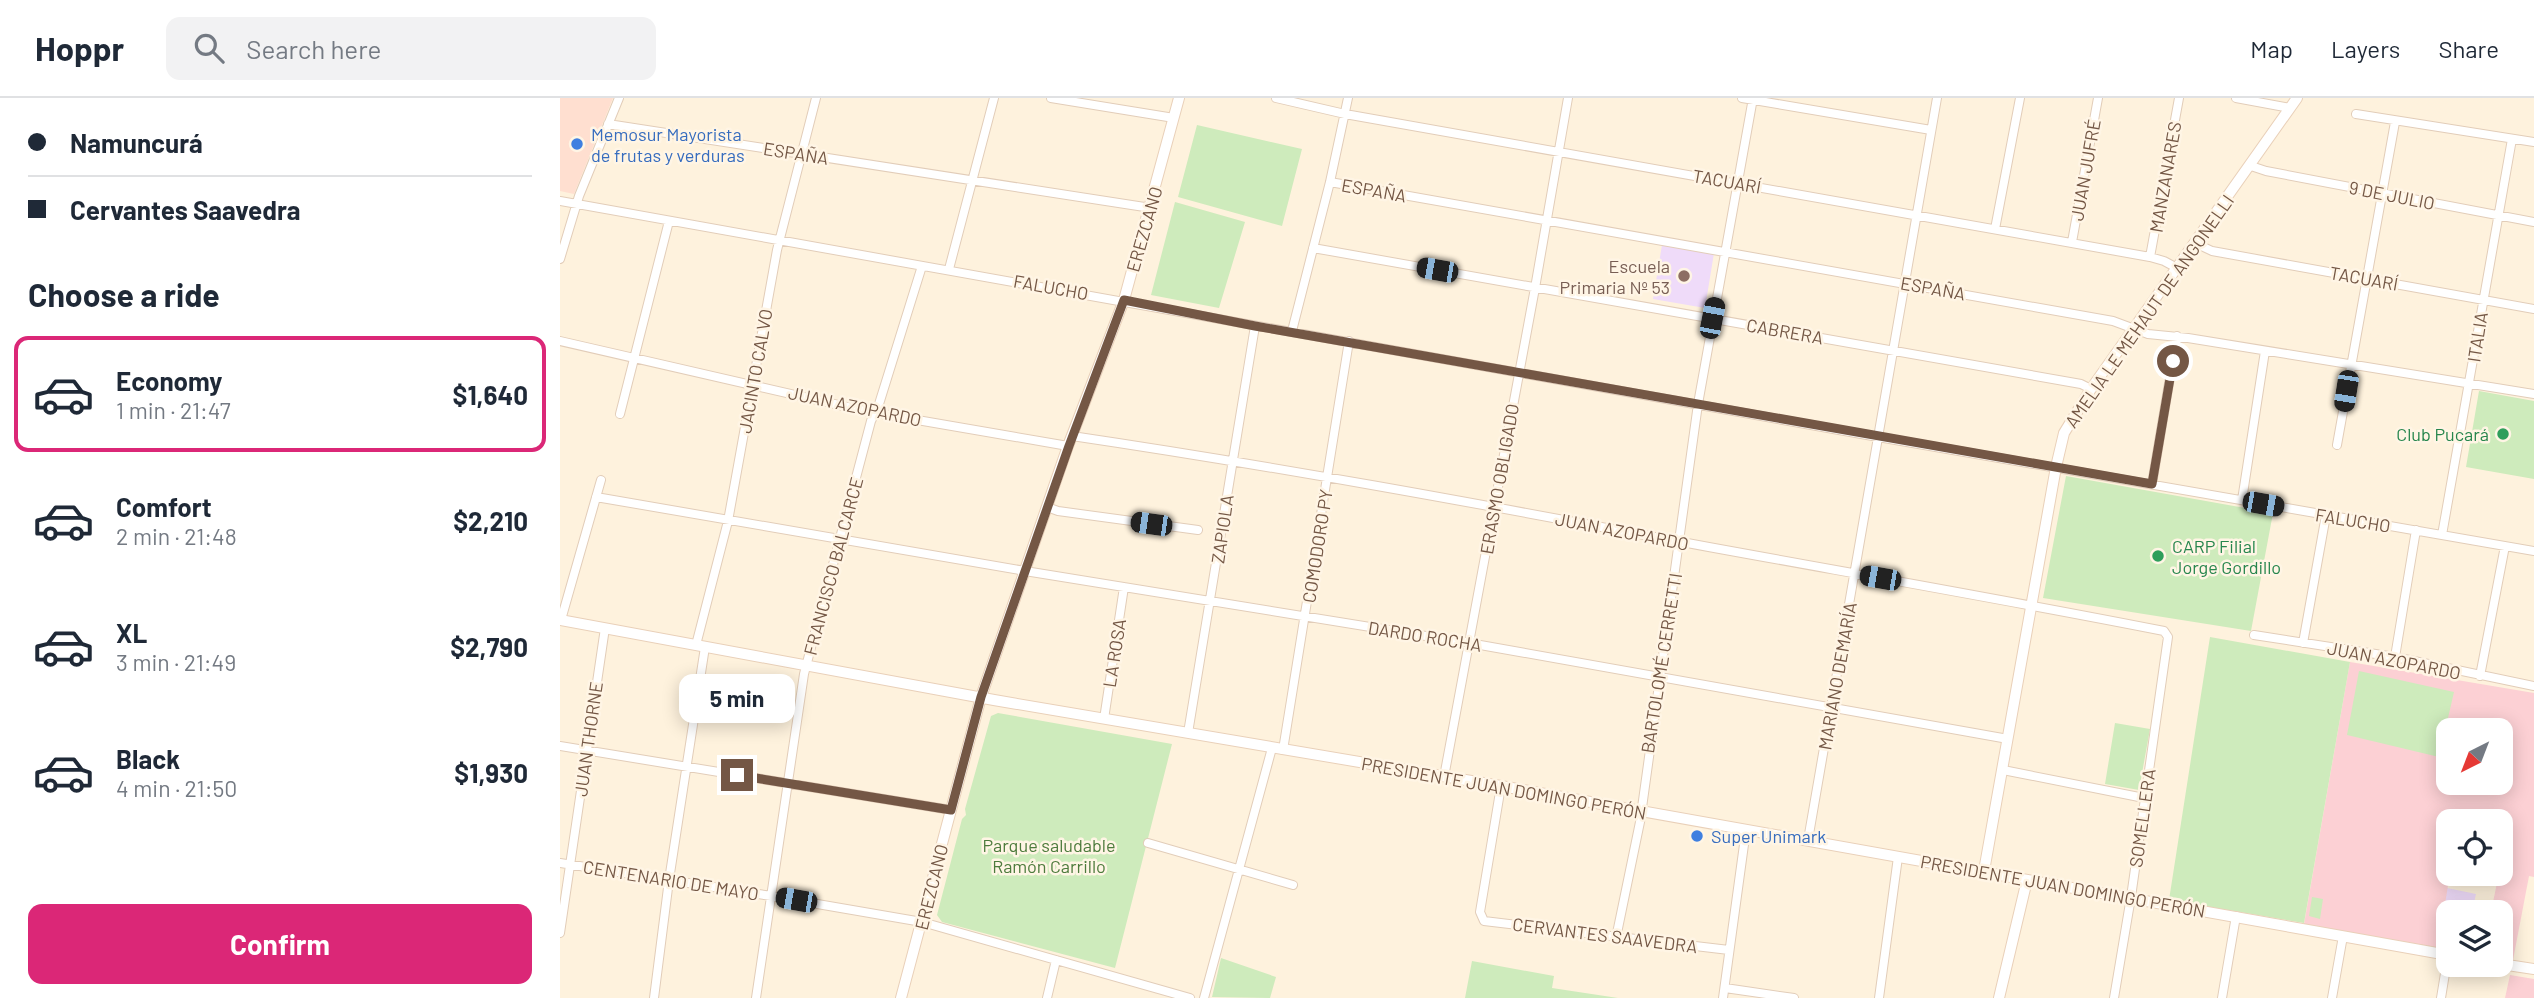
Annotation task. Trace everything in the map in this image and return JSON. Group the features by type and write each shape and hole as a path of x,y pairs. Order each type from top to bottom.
{"street":[{"path":"560,259 576,204 619,98"},
{"name":"JACINTO CALVO","path":"654,998 701,646 779,241 816,98"},
{"path":"949,269 994,98"},
{"path":"1051,98 1174,118"},
{"name":"EREZCANO","path":"901,998 981,697 1070,441 1124,300 1179,98"},
{"name":"TACUARÍ","path":"1276,98 1345,114 2072,242 2150,257 2177,268"},
{"path":"1292,331 1330,182 1348,98"},
{"name":"ERASMO OBLIGADO","path":"1444,777 1535,288 1567,98"},
{"path":"1742,98 1931,130"},
{"name":"MARIANO DEMARÍA","path":"1808,841 1937,98"},
{"path":"1995,229 2020,98"},
{"name":"JUAN JUFRÉ","path":"2072,242 2098,98"},
{"name":"MANZANARES","path":"2150,257 2179,98"},
{"path":"2236,98 2293,103"},
{"name":"BARTOLOMÉ CERRETTI","path":"1616,938 1640,812 1712,318 1753,99"},
{"name":"AMELIA LE MEHAUT DE ANGONELLI","path":"1984,872 2064,433 2091,389 2293,103"},
{"path":"2356,114 2534,142"},
{"path":"2337,445 2395,122"},
{"name":"ESPAÑA","path":"608,124 1151,208"},
{"name":"ITALIA","path":"2442,535 2512,139"},
{"name":"9 DE JULIO","path":"2251,166 2534,222"},
{"name":"ESPAÑA","path":"1330,182 2113,321 2158,336 2177,336 2534,394"},
{"name":"FALUCHO","path":"560,201 1124,300 1255,326 1518,370 1878,437 2534,551"},
{"path":"620,414 669,221"},
{"name":"TACUARÍ","path":"2196,243 2212,251 2534,309"},
{"name":"CABRERA","path":"1313,248 2081,384 2091,389"},
{"name":"FRANCISCO BALCARCE","path":"756,998 806,665 875,412 922,265"},
{"name":"ZAPIOLA","path":"1188,733 1255,326"},
{"path":"2152,484 2177,336"},
{"name":"JUAN AZOPARDO","path":"560,341 875,412 1070,441 1231,460 2032,605 2164,631 2168,637"},
{"name":"COMODORO PY","path":"1204,998 1238,869 1277,749 1306,616 1349,341"},
{"path":"2242,500 2265,351"},
{"path":"560,620 601,480"},
{"name":"DARDO ROCHA","path":"596,497 1026,571 1212,599 2008,738"},
{"path":"1047,507 1058,511 1198,530"},
{"path":"2303,643 2326,516"},
{"path":"2395,657 2416,530"},
{"path":"2480,676 2505,546"},
{"name":"LA ROSA","path":"1104,719 1124,587"},
{"name":"PRESIDENTE JUAN DOMINGO PERÓN","path":"560,620 1104,719 1501,786 2436,953"},
{"name":"JUAN THORNE","path":"560,933 605,628"},
{"name":"JUAN AZOPARDO","path":"2254,635 2395,657 2534,686"},
{"name":"SOMELLERA","path":"2113,998 2131,897 2168,637"},
{"path":"560,746 951,810"},
{"path":"2003,770 2144,798"},
{"name":"CERVANTES SAAVEDRA","path":"1501,786 1480,912 1485,921 1729,950"},
{"path":"1724,998 1746,830"},
{"path":"1148,843 1293,885"},
{"path":"1879,998 1898,857"},
{"name":"CENTENARIO DE MAYO","path":"560,863 771,895 922,922 1190,998"},
{"path":"1999,998 2027,880"},
{"path":"2222,998 2236,916"},
{"path":"2332,998 2343,936"},
{"path":"1047,998 1056,960"},
{"path":"2513,966 2534,969"},
{"path":"2441,998 2444,977"},
{"path":"1725,988 1794,998"}],"shaded area":[{"name":"Memosur Mayorista de frutas y verduras","path":"560,98 613,98 574,194 560,191"},
{"name":"Escuela Primaria Nº 53","path":"1662,245 1714,253 1705,308 1653,299"},
{"path":"2350,662 2534,693 2534,877 2529,876 2513,960 2513,900 2493,900 2496,886 2513,886 2513,809 2436,809 2436,886 2448,886 2446,900 2436,900 2436,948 2304,924"},
{"path":"2447,888 2476,894 2475,900 2445,900"},
{"path":"2510,977 2534,979 2534,998 2505,998"}],"green space":[{"path":"1197,125 1302,149 1282,226 1178,197"},
{"path":"1175,202 1245,222 1219,308 1151,295"},
{"name":"Club Pucará","path":"2479,391 2534,401 2534,479 2466,467"},
{"name":"CARP Filial Jorge Gordillo","path":"2066,476 2273,513 2251,631 2043,598"},
{"path":"2210,637 2350,662 2304,923 2169,900"},
{"path":"2359,671 2454,692 2448,718 2436,718 2436,756 2347,735"},
{"name":"Parque saludable Ramón Carrillo","path":"998,713 1172,744 1115,968 942,922 937,915 991,716"},
{"path":"2115,723 2150,729 2139,790 2105,784"},
{"path":"2312,897 2323,899 2320,919 2309,916"},
{"path":"1221,958 1276,977 1270,998 1212,997"},
{"path":"1472,961 1554,976 1552,988 1618,998 1465,998"}],"place":[{"name":"Memosur Mayorista de frutas y verduras","path":"577,144"},
{"name":"Escuela Primaria Nº 53","path":"1684,276"},
{"name":"Club Pucará","path":"2503,434"},
{"name":"CARP Filial Jorge Gordillo","path":"2158,556"},
{"name":"Super Unimark","path":"1697,836"}],"route":[{"path":"737,775 951,810 981,697 1069,446 1124,300 1255,326 1518,370 1878,437 2152,484 2173,361"}]}
